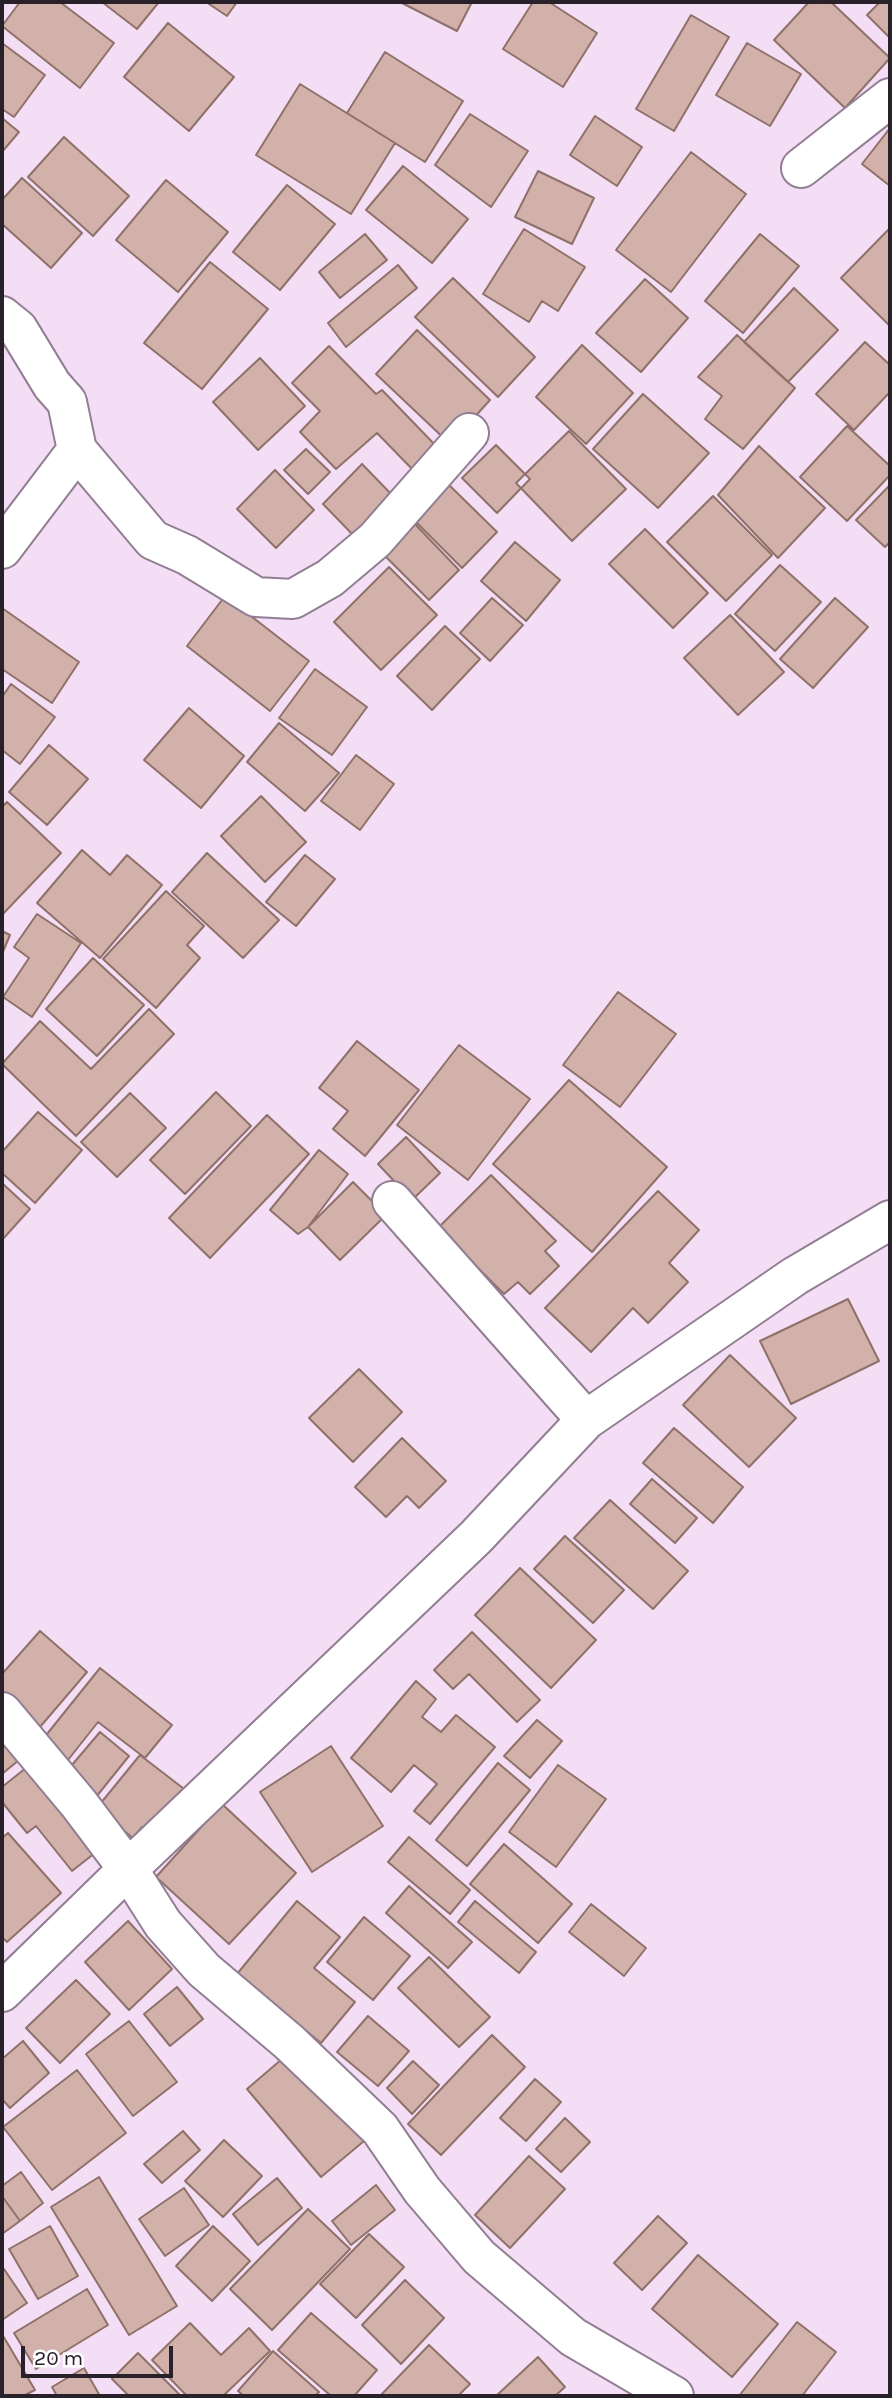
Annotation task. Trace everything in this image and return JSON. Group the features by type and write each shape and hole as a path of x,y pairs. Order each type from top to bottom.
{"street":[{"path":"801,168 890,98"},
{"path":"2,316 18,329 52,385 67,402 76,450 153,540 197,560 256,597 293,599 330,578 375,540 469,433"},
{"path":"2,549 76,450"},
{"path":"392,1201 586,1420"},
{"path":"2,1992 476,1537 586,1420 795,1276 890,1220"},
{"path":"2,1712 79,1804 128,1869 163,1924 204,1970 289,2042 380,2129 422,2190 479,2257 573,2337 674,2396"}],"building":[{"path":"20,2 60,2 114,43 80,88 2,26"},
{"path":"102,2 159,2 137,29"},
{"path":"206,2 237,2 227,16"},
{"path":"400,2 472,2 457,31"},
{"path":"533,2 549,2 597,33 563,87 503,49"},
{"path":"809,2 831,2 890,58 845,108 774,40"},
{"path":"880,2 890,2 890,38 867,15"},
{"path":"691,15 729,37 674,131 636,109"},
{"path":"168,23 234,77 189,131 124,77"},
{"path":"2,43 45,75 14,117 2,109"},
{"path":"747,43 801,74 770,126 716,95"},
{"path":"385,52 463,101 425,162 347,113"},
{"path":"300,84 395,143 351,214 256,155"},
{"path":"470,114 528,151 491,207 435,165"},
{"path":"595,116 642,147 617,186 570,155"},
{"path":"2,118 19,132 2,152"},
{"path":"890,128 890,186 862,164"},
{"path":"64,137 129,196 93,236 28,177"},
{"path":"691,152 746,194 671,292 616,250"},
{"path":"403,166 468,219 432,263 366,210"},
{"path":"538,171 594,198 572,244 515,217"},
{"path":"22,178 82,233 51,268 2,224 2,200"},
{"path":"166,180 228,232 178,292 116,240"},
{"path":"287,185 335,224 280,290 233,252"},
{"path":"890,228 890,326 841,278"},
{"path":"524,229 585,267 558,311 542,301 529,322 483,294"},
{"path":"365,234 387,260 340,298 319,272"},
{"path":"760,234 799,266 743,333 705,301"},
{"path":"210,262 268,309 202,389 144,343"},
{"path":"398,265 417,288 346,347 328,323"},
{"path":"453,278 535,357 498,397 415,317"},
{"path":"645,279 688,318 641,372 596,333"},
{"path":"794,288 838,330 788,382 744,342"},
{"path":"417,330 490,400 450,444 376,374"},
{"path":"737,335 795,388 743,449 705,419 722,396 698,377"},
{"path":"865,342 890,365 890,392 854,430 816,394"},
{"path":"582,345 633,393 586,444 536,397"},
{"path":"329,346 376,394 382,390 438,448 415,472 377,433 336,469 300,432 320,411 292,383"},
{"path":"260,358 305,406 258,450 213,402"},
{"path":"643,394 709,453 658,508 593,449"},
{"path":"847,426 890,466 890,475 847,521 800,477"},
{"path":"569,431 626,489 572,541 516,483"},
{"path":"496,445 530,479 497,513 462,478"},
{"path":"759,446 825,508 778,558 718,495"},
{"path":"306,449 330,472 308,494 284,470"},
{"path":"362,464 394,497 355,537 323,504"},
{"path":"275,470 314,510 276,548 237,509"},
{"path":"446,482 497,532 462,568 412,518"},
{"path":"890,485 890,542 885,547 856,520"},
{"path":"713,496 772,555 726,601 667,542"},
{"path":"413,522 459,570 429,600 382,553"},
{"path":"645,529 708,593 673,628 609,564"},
{"path":"515,542 560,580 526,621 481,581"},
{"path":"780,565 821,602 775,651 735,614"},
{"path":"389,567 437,615 381,670 334,622"},
{"path":"225,596 309,661 270,711 187,646"},
{"path":"492,598 523,625 490,661 460,633"},
{"path":"835,598 868,627 813,688 780,659"},
{"path":"2,608 79,662 52,703 2,669"},
{"path":"730,615 784,672 738,715 684,658"},
{"path":"445,626 480,659 432,710 397,676"},
{"path":"315,669 367,707 332,755 279,718"},
{"path":"11,684 55,717 20,764 2,750 2,697"},
{"path":"189,708 244,756 201,808 144,760"},
{"path":"279,723 339,773 305,811 247,762"},
{"path":"49,745 88,779 47,825 9,792"},
{"path":"356,755 394,784 360,830 321,801"},
{"path":"261,796 306,842 265,882 221,836"},
{"path":"7,802 61,853 2,915 2,807"},
{"path":"82,850 110,875 127,855 162,885 100,958 37,903"},
{"path":"207,853 279,920 243,958 172,892"},
{"path":"305,855 335,879 296,926 266,902"},
{"path":"166,891 204,926 187,945 200,958 156,1008 103,959"},
{"path":"37,914 81,943 32,1017 3,997 29,958 14,947"},
{"path":"2,931 10,935 2,954"},
{"path":"93,958 144,1005 97,1056 46,1009"},
{"path":"618,992 676,1034 620,1107 563,1065"},
{"path":"149,1009 174,1034 76,1136 2,1064 40,1021 91,1069"},
{"path":"357,1041 419,1090 365,1156 333,1129 348,1111 319,1088"},
{"path":"459,1045 530,1099 468,1180 397,1125"},
{"path":"569,1080 667,1167 592,1252 493,1164"},
{"path":"216,1092 251,1126 185,1194 150,1160"},
{"path":"130,1093 166,1128 117,1177 81,1142"},
{"path":"38,1112 82,1150 35,1203 2,1173 2,1152"},
{"path":"267,1115 309,1154 210,1258 169,1218"},
{"path":"406,1137 440,1173 412,1200 378,1164"},
{"path":"319,1150 348,1174 308,1227 298,1234 270,1210"},
{"path":"491,1175 556,1241 545,1251 559,1266 530,1294 518,1282 504,1294 438,1228"},
{"path":"353,1182 386,1215 340,1260 308,1227"},
{"path":"2,1183 30,1209 2,1240"},
{"path":"658,1191 699,1230 669,1263 688,1282 648,1323 633,1308 591,1352 545,1308"},
{"path":"848,1299 879,1361 791,1404 760,1341"},
{"path":"730,1355 796,1418 749,1467 683,1405"},
{"path":"359,1369 402,1412 353,1462 309,1418"},
{"path":"674,1428 743,1487 713,1523 643,1463"},
{"path":"402,1438 446,1481 419,1508 407,1496 386,1517 355,1487"},
{"path":"652,1479 697,1518 675,1543 630,1504"},
{"path":"610,1500 688,1571 653,1609 574,1538"},
{"path":"565,1536 624,1590 593,1623 534,1569"},
{"path":"520,1568 596,1640 551,1688 475,1615"},
{"path":"40,1631 87,1672 40,1727 2,1694 2,1674"},
{"path":"472,1632 540,1700 517,1722 469,1674 453,1689 434,1670"},
{"path":"100,1668 172,1725 145,1758 98,1722 64,1765 39,1744"},
{"path":"416,1681 436,1699 422,1717 441,1732 456,1715 495,1747 430,1824 414,1811 437,1784 414,1765 391,1792 351,1758"},
{"path":"537,1720 562,1741 530,1778 504,1756"},
{"path":"100,1732 129,1756 96,1797 66,1772"},
{"path":"2,1739 19,1760 2,1774"},
{"path":"331,1746 383,1826 312,1872 260,1792"},
{"path":"140,1755 188,1792 153,1836 142,1827 133,1838 96,1809"},
{"path":"498,1763 530,1790 467,1866 436,1840"},
{"path":"31,1764 100,1849 72,1871 36,1826 27,1833 2,1802 2,1787"},
{"path":"558,1765 606,1799 556,1867 509,1832"},
{"path":"222,1804 296,1873 229,1944 156,1877"},
{"path":"8,1833 61,1893 7,1942 2,1937 2,1838"},
{"path":"409,1837 470,1890 450,1914 388,1862"},
{"path":"504,1844 572,1904 538,1943 470,1884"},
{"path":"409,1886 472,1942 448,1968 386,1913"},
{"path":"297,1901 340,1937 314,1968 355,2002 321,2043 237,1974"},
{"path":"475,1901 536,1952 519,1973 458,1922"},
{"path":"591,1904 646,1948 624,1976 569,1932"},
{"path":"364,1917 410,1956 373,2000 327,1962"},
{"path":"128,1921 172,1969 129,2010 85,1962"},
{"path":"429,1957 490,2017 459,2047 398,1988"},
{"path":"76,1980 110,2014 60,2063 26,2028"},
{"path":"177,1987 203,2019 170,2046 144,2014"},
{"path":"368,2016 409,2051 378,2086 337,2052"},
{"path":"129,2021 177,2082 133,2116 86,2054"},
{"path":"492,2035 525,2067 441,2155 408,2124"},
{"path":"23,2041 49,2073 10,2108 2,2099 2,2059"},
{"path":"289,2053 364,2141 321,2177 247,2089"},
{"path":"413,2061 439,2085 412,2114 387,2088"},
{"path":"77,2070 126,2133 52,2190 3,2127"},
{"path":"535,2079 561,2102 526,2141 500,2118"},
{"path":"565,2118 590,2142 561,2172 536,2149"},
{"path":"183,2131 200,2150 162,2183 144,2164"},
{"path":"224,2140 262,2176 223,2217 185,2181"},
{"path":"529,2156 565,2189 510,2248 475,2215"},
{"path":"21,2172 43,2203 20,2221 2,2196 2,2186"},
{"path":"99,2177 177,2306 129,2335 51,2207"},
{"path":"277,2178 302,2208 258,2245 233,2214"},
{"path":"376,2185 395,2210 351,2245 332,2221"},
{"path":"184,2188 209,2225 165,2256 139,2219"},
{"path":"2,2196 20,2221 2,2234"},
{"path":"308,2209 350,2249 272,2330 230,2289"},
{"path":"658,2216 687,2243 642,2290 614,2263"},
{"path":"50,2226 78,2276 38,2299 9,2249"},
{"path":"213,2226 250,2261 212,2301 176,2266"},
{"path":"369,2234 404,2267 356,2318 320,2284"},
{"path":"698,2255 778,2324 732,2377 652,2309"},
{"path":"4,2269 27,2303 2,2320 2,2271"},
{"path":"405,2280 444,2318 401,2364 362,2325"},
{"path":"87,2289 108,2325 36,2369 14,2333"},
{"path":"311,2313 377,2370 354,2396 331,2396 278,2350"},
{"path":"797,2322 836,2352 802,2396 739,2396"},
{"path":"190,2323 221,2355 249,2328 270,2351 223,2396 187,2396 152,2360"},
{"path":"2,2334 35,2390 23,2396 2,2396"},
{"path":"429,2345 470,2384 458,2396 380,2396"},
{"path":"273,2351 319,2392 315,2396 244,2396 238,2391"},
{"path":"138,2353 181,2396 129,2396 112,2379"},
{"path":"538,2357 565,2387 555,2396 496,2396"},
{"path":"84,2368 100,2396 57,2396 52,2387"}]}
